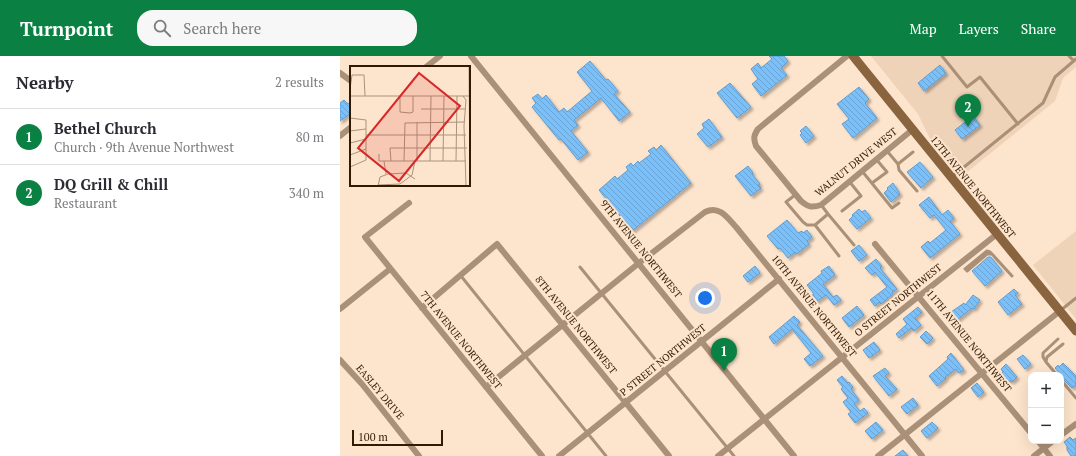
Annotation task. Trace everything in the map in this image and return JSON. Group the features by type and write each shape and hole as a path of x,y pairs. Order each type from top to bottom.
{"main road":[{"name":"12TH AVENUE NORTHWEST","path":"853,56 1076,331"}],"street":[{"path":"432,58 440,56"},
{"name":"9TH AVENUE NORTHWEST","path":"471,56 794,456"},
{"name":"WALNUT DRIVE WEST","path":"847,56 762,126 755,134 753,139 756,146 795,194 807,206 813,207 821,205 912,130"},
{"path":"340,73 350,80"},
{"path":"340,136 350,128"},
{"name":"7TH AVENUE NORTHWEST","path":"408,204 365,237 540,455"},
{"name":"10TH AVENUE NORTHWEST","path":"486,387 678,232 710,209 719,210 736,227 779,279 922,456"},
{"name":"O STREET NORTHWEST","path":"718,456 997,234"},
{"name":"8TH AVENUE NORTHWEST","path":"461,276 497,244 669,456"},
{"name":"11TH AVENUE NORTHWEST","path":"875,244 1028,429"},
{"path":"340,309 390,269"},
{"path":"422,308 461,276"},
{"name":"P STREET NORTHWEST","path":"560,456 779,279"},
{"path":"878,456 1060,311"},
{"name":"EASLEY DRIVE","path":"340,360 366,389 419,456"},
{"path":"1064,433 1076,424"},
{"path":"1041,444 1050,456"},
{"path":"1034,456 1049,444"}],"lane":[{"path":"942,56 967,87 980,77 1018,124"},
{"path":"951,177 1043,103 1055,77 1075,60 1069,56"},
{"path":"887,151 898,164 899,170 917,191"},
{"path":"898,164 913,152"},
{"path":"872,183 887,172 876,159"},
{"path":"862,171 892,208 899,203"},
{"path":"842,212 862,196 849,181"},
{"path":"795,194 786,202 807,225 815,225 828,214"},
{"path":"821,205 854,245"},
{"path":"815,225 840,256"},
{"path":"966,270 987,254 992,254 1012,276"},
{"path":"580,267 734,456"},
{"path":"461,276 606,456"},
{"path":"1060,311 1076,300"},
{"path":"1054,372 1046,362 1043,357 1043,353 1058,339"},
{"path":"1046,362 1047,357 1063,344"},
{"path":"1064,384 1076,398"}],"shaded area":[{"path":"871,56 1076,56 1076,67 1063,78 1055,101 961,177 930,139 918,114"},
{"path":"1076,231 1076,319 1033,265"}],"building":[{"path":"769,56 784,56 788,61 781,68 787,75 761,96 752,84 758,79 751,69 758,63 761,68 772,59"},
{"path":"590,61 606,80 608,79 618,91 614,94 630,112 619,121 601,98 574,120 578,125 571,131 588,152 578,160 561,139 559,140 532,107 536,103 532,98 538,94 542,99 546,95 559,112 564,108 567,112 592,91 577,72"},
{"path":"940,65 946,73 924,91 918,83"},
{"path":"730,83 751,107 737,118 717,93"},
{"path":"859,87 869,99 865,103 877,118 853,138 842,124 849,119 837,104"},
{"path":"344,100 348,104 350,103 350,114 340,121 340,103"},
{"path":"973,116 980,125 962,139 955,130"},
{"path":"709,119 722,137 708,147 697,134 704,128 702,124"},
{"path":"806,126 814,136 806,143 800,135 802,133 800,131"},
{"path":"661,145 691,183 632,231 599,190 615,176 617,179 628,170 626,167 631,163 633,166 638,161 639,163 651,154 648,151 654,147 656,150"},
{"path":"920,162 933,177 921,188 907,172"},
{"path":"748,166 761,188 751,196 735,176"},
{"path":"893,183 900,194 891,202 884,193"},
{"path":"929,197 942,215 948,210 954,218 950,221 960,234 930,258 921,247 928,241 930,243 946,230 934,215 930,218 919,205"},
{"path":"859,209 862,212 865,210 871,218 857,229 849,220"},
{"path":"787,220 798,233 802,231 803,233 807,230 812,237 807,241 809,244 797,254 795,252 788,258 767,236"},
{"path":"859,245 867,255 859,261 851,251"},
{"path":"988,257 991,257 1002,271 985,286 972,271"},
{"path":"876,259 882,266 880,268 897,289 892,292 893,294 881,304 879,302 875,306 870,300 887,287 875,272 872,275 865,268"},
{"path":"755,266 760,273 748,282 743,276"},
{"path":"829,266 835,275 823,284 833,297 837,295 841,300 834,305 826,295 816,302 811,296 814,294 807,285 822,273 821,271"},
{"path":"1014,289 1018,293 1015,295 1022,304 1008,315 998,302"},
{"path":"973,295 980,300 974,309 972,308 957,320 951,312 964,303 965,305"},
{"path":"857,306 864,315 849,327 842,318"},
{"path":"918,307 922,312 915,318 921,325 914,331 911,328 899,338 896,334 907,324 903,319"},
{"path":"794,316 800,322 797,325 823,356 810,366 804,359 811,353 792,329 774,344 769,337"},
{"path":"926,331 933,338 927,344 920,337"},
{"path":"874,342 880,350 869,358 863,350"},
{"path":"951,353 964,370 959,373 956,369 945,377 946,378 937,386 929,376 948,359 947,357"},
{"path":"1023,355 1031,364 1025,369 1017,359"},
{"path":"1063,363 1076,376 1076,385 1072,388 1064,380 1064,372 1058,372 1055,368 1058,365 1059,367"},
{"path":"1006,364 1017,377 1012,382 1010,380 1004,385 997,377 1003,372 1001,369"},
{"path":"885,368 889,373 885,376 897,389 889,396 873,376"},
{"path":"842,376 853,387 851,389 859,400 854,404 860,411 864,408 868,413 855,423 848,414 851,412 843,402 848,398 841,389 843,387 837,380"},
{"path":"977,383 984,392 978,397 971,388"},
{"path":"913,398 918,405 907,414 901,407"},
{"path":"876,422 883,430 872,439 865,431"},
{"path":"932,422 938,428 927,438 921,431"},
{"path":"1070,437 1073,440 1076,438 1076,456 1071,456 1064,442"},
{"path":"903,450 908,456 895,456"}],"place":[{"name":"DQ Grill & Chill","path":"968,127"},
{"name":"Bethel Church","path":"724,371"}]}
